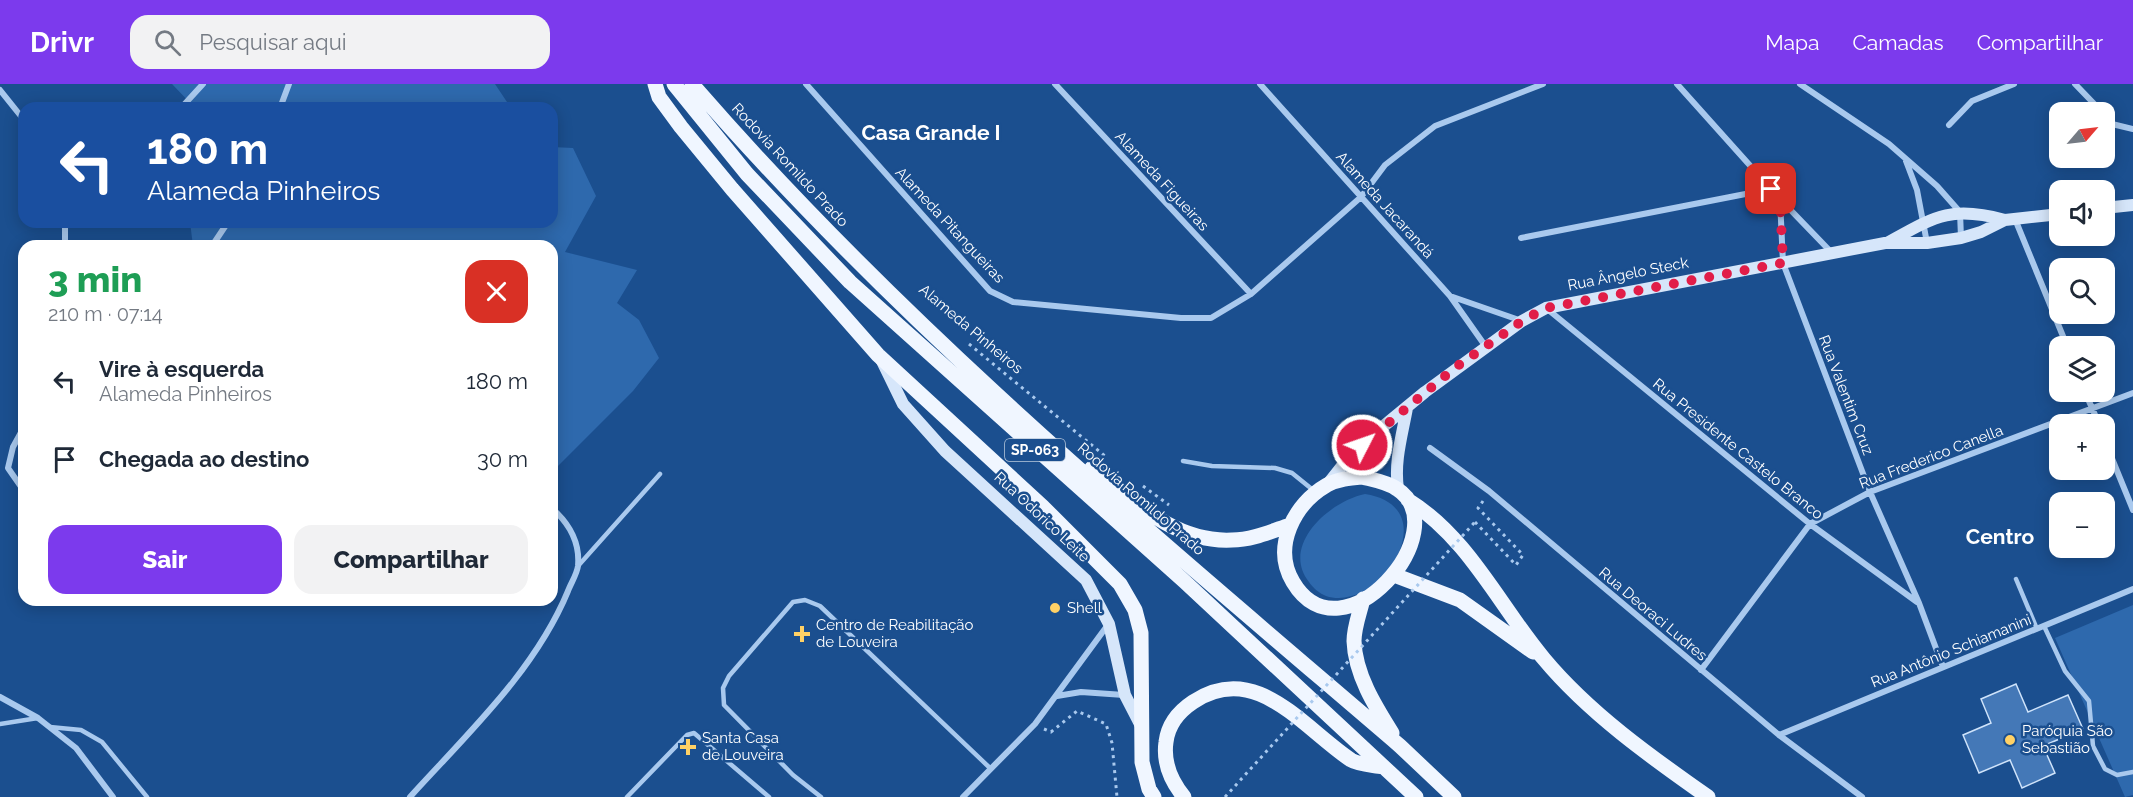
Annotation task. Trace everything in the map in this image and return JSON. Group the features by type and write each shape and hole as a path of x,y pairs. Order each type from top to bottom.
{"main road":[{"path":"655,84 659,97 732,189 878,355 1043,507 1120,584 1134,610 1141,633 1142,762 1149,789 1154,797"},
{"name":"SP-063","path":"674,84 747,174 849,282 1184,581 1416,797"},
{"name":"Rodovia Romildo Prado","path":"692,84 758,161 856,261 1005,404 1400,746 1454,797"},
{"path":"2115,207 2133,205"},
{"name":"Rua Ângelo Steck","path":"1886,243 1924,222 1960,212 2010,219 2049,215"},
{"name":"Rua Ângelo Steck","path":"1407,408 1396,472 1403,495 1414,516 1414,533 1406,557 1394,575 1363,599 1348,608 1331,610 1299,593 1284,560 1284,542 1290,525 1350,456 1374,434 1456,367 1522,321 1546,308 1832,253 1886,243 1927,243 1960,238 1981,232 2010,219"},
{"name":"Rua Odorico Leite","path":"878,355 903,404 945,451 1086,580 1108,624 1125,695 1142,727"},
{"path":"1005,404 1062,444 1156,518 1181,532 1203,538 1233,541 1290,525"},
{"path":"1322,489 1344,479 1362,477 1403,495 1440,525 1479,571 1543,659"},
{"path":"1394,575 1460,600 1543,659 1645,753 1708,797"},
{"path":"1363,599 1354,640 1360,671 1376,707 1400,746"},
{"path":"1184,797 1170,776 1164,753 1167,731 1181,710 1216,690 1240,688 1257,693 1282,705 1353,761 1383,767"}],"street":[{"path":"186,102 203,84"},
{"path":"282,102 289,84"},
{"name":"Alameda Pitangueiras","path":"806,84 990,291 1013,302 1181,318 1211,318 1251,294"},
{"name":"Alameda Figueiras","path":"1055,84 1251,294"},
{"name":"Alameda Jacarandá","path":"1260,84 1450,296 1486,347"},
{"path":"1251,294 1361,197 1385,165 1435,126 1543,84"},
{"path":"1677,84 1780,199 1832,253"},
{"path":"1800,84 1889,144 1937,186 1960,212 1960,238"},
{"path":"1949,125 1972,100 2014,84"},
{"path":"2075,84 2092,102"},
{"path":"0,90 18,112"},
{"path":"2115,125 2133,129"},
{"path":"1906,161 1924,222 1927,243"},
{"path":"1521,238 1771,189"},
{"path":"1780,199 1783,263"},
{"path":"2010,219 2063,336"},
{"name":"Rua Valentim Cruz","path":"1783,263 1870,492 1919,603 1943,667"},
{"path":"1450,296 1522,321"},
{"name":"Rua Presidente Castelo Branco","path":"1546,308 1810,524 1919,603"},
{"name":"Rua Frederico Canella","path":"1701,670 1810,524 1870,492 2133,393"},
{"path":"2089,402 2094,414"},
{"path":"18,438 13,447 8,468 18,482"},
{"name":"Rua Deoraci Ludres","path":"1430,448 1489,491 1779,735 1862,797"},
{"path":"2115,466 2133,510"},
{"path":"410,797 478,722 538,649 557,616 578,567 573,534 569,525 558,514"},
{"name":"Rua Antônio Schiamanini","path":"1779,735 2133,589"},
{"path":"963,797 1035,724 1108,624"},
{"path":"1054,698 1081,692 1125,695"},
{"path":"0,697 38,718 76,748 113,797"}],"lane":[{"path":"1183,461 1212,466 1275,468 1292,473 1322,489"},
{"path":"578,567 660,474"},
{"path":"2016,579 2065,671 2090,701 2093,746 2105,769 2117,776 2133,772"},
{"path":"821,797 793,775 724,705 723,688 729,676 793,602 805,600 820,606 856,638 991,769"},
{"path":"0,724 38,718"},
{"path":"50,727 81,730 102,742 147,797"},
{"path":"627,797 687,735 694,733 769,797"}],"path":[{"name":"Alameda Pinheiros","path":"967,343 1109,459"},
{"path":"1136,481 1174,508"},
{"path":"1225,797 1475,522 1516,565 1523,555 1478,508"},
{"path":"1035,724 1051,732 1077,711 1106,723 1112,743 1117,797"}],"shaded area":[{"path":"172,84 495,84 507,102 189,102"},
{"path":"558,147 573,148 596,196 565,252 637,270 617,303 639,320 659,358 633,391 558,466 558,240 192,240 191,228 558,228"},
{"path":"1365,494 1389,503 1402,518 1403,537 1397,557 1384,575 1367,589 1347,597 1326,596 1312,586 1302,568 1301,554 1305,540 1324,515 1351,498"},
{"path":"2133,605 2133,795 2125,797 2055,638"}],"building":[{"name":"Paróquia São Sebastião","path":"2016,684 2028,712 2068,695 2083,729 2043,746 2055,773 2022,788 2010,760 1979,773 1963,735 1991,723 1981,699"}],"place":[{"name":"Shell","path":"1055,608"},
{"name":"Centro de Reabilitação de Louveira","path":"802,634"},
{"name":"Paróquia São Sebastião","path":"2010,740"},
{"name":"Santa Casa de Louveira","path":"688,747"}],"district":[{"name":"Casa Grande I","path":"931,132"},
{"name":"Centro","path":"2000,536"}],"route":[{"path":"1362,445 1456,367 1522,321 1546,308 1783,263 1780,199 1771,189"}]}
